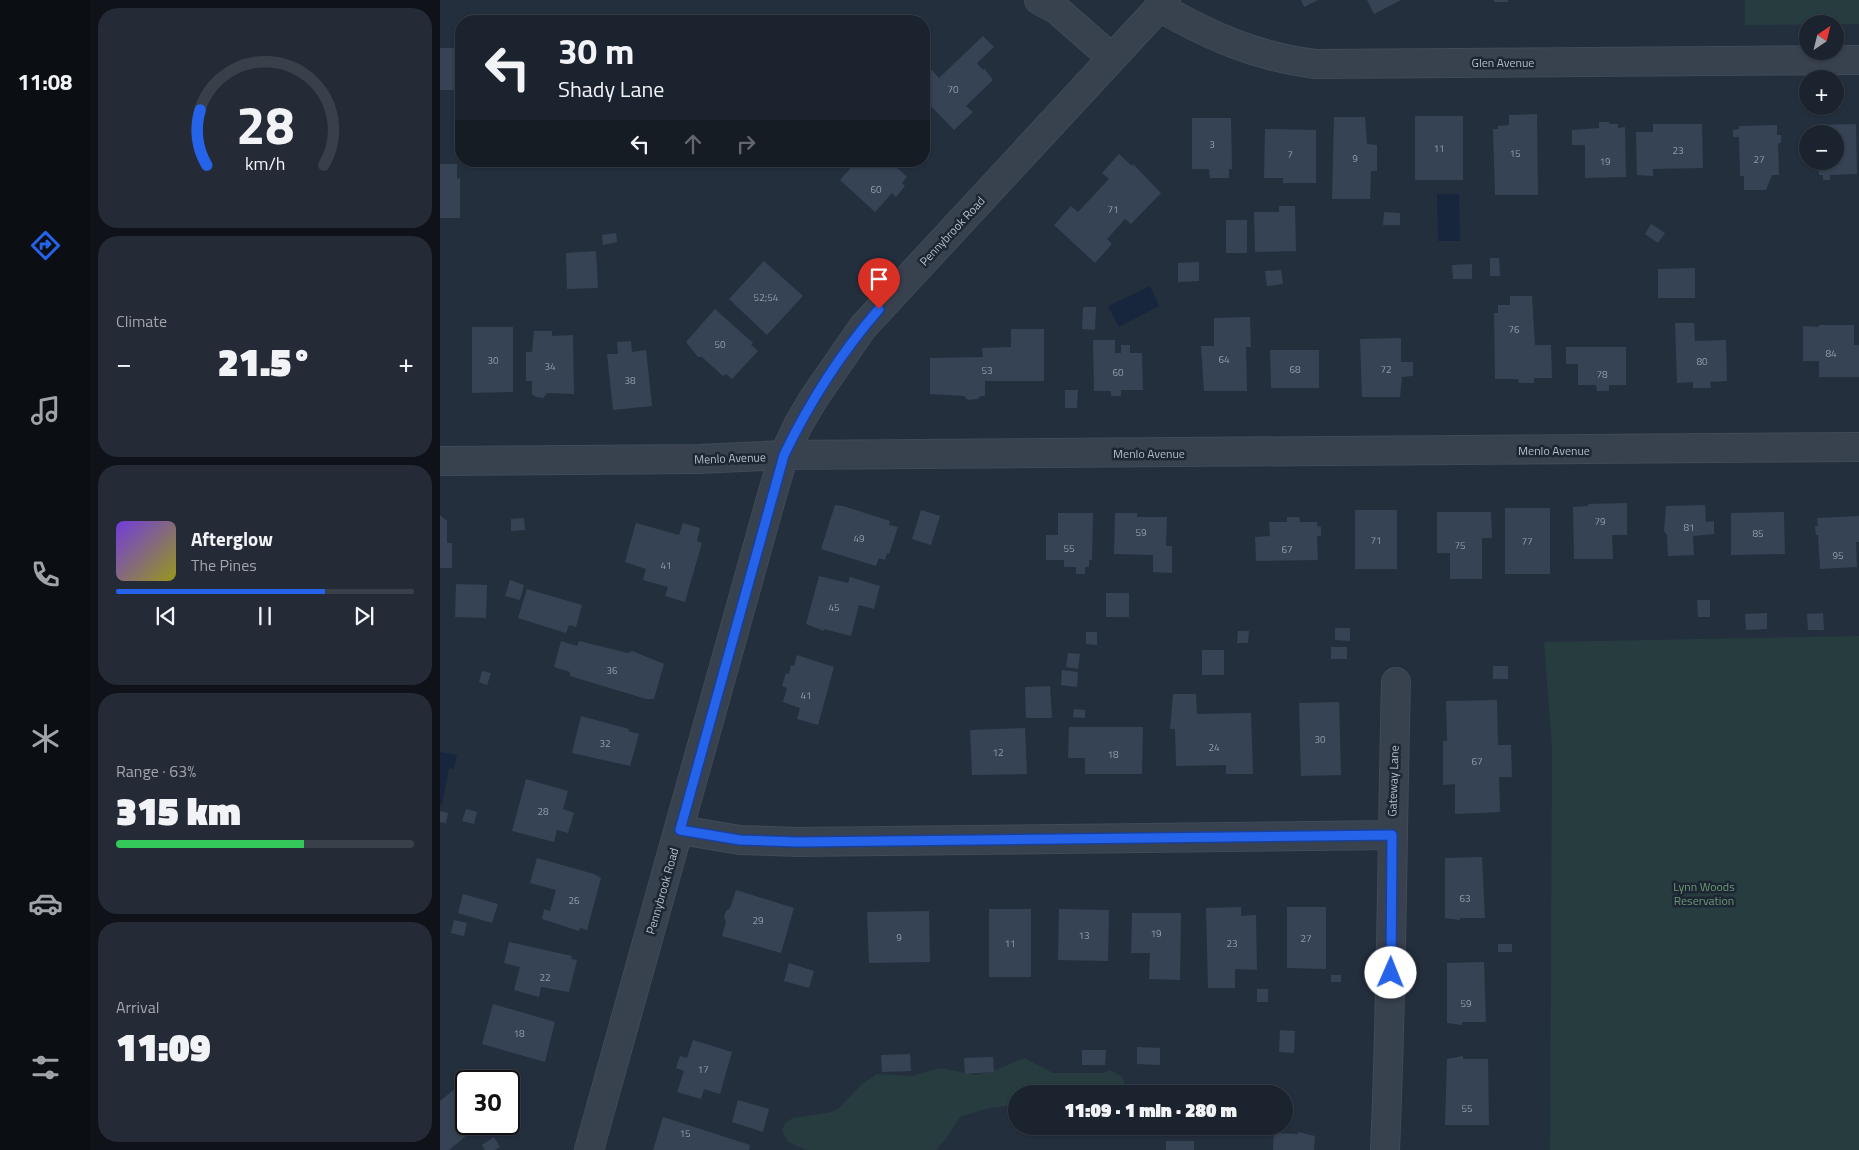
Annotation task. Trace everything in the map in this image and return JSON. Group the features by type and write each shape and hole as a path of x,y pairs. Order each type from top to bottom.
{"street":[{"path":"1040,0 1057,10 1112,58"},
{"name":"Pennybrook Road","path":"589,1150 784,455 814,398 863,327 1162,4"},
{"name":"Glen Avenue","path":"1162,4 1203,32 1224,41 1269,56 1315,64 1859,60"},
{"name":"Menlo Avenue","path":"440,461 699,459 784,455 1859,447"},
{"name":"Gateway Lane","path":"1385,1150 1391,1026 1392,835 1396,682"},
{"path":"680,830 740,840 798,842 1392,835"}],"green space":[{"path":"1745,0 1859,0 1859,24 1844,24 1844,15 1799,15 1799,25 1745,25"},
{"name":"Lynn Woods Reservation","path":"1859,636 1859,1150 1550,1150 1552,748 1544,642"},
{"path":"1024,1058 1053,1073 1104,1073 1110,1070 1121,1076 1125,1083 1122,1085 1008,1085 1008,1106 989,1108 960,1117 946,1139 936,1150 806,1150 788,1142 782,1130 786,1122 793,1118 831,1112 838,1109 862,1084 877,1074 912,1076 940,1068 975,1075 993,1071"}],"water":[{"path":"1437,194 1459,194 1460,241 1438,241"},
{"path":"1150,286 1159,306 1119,327 1108,306"},
{"path":"440,752 457,755 454,769 449,768 442,805 440,804"}],"building":[{"path":"1301,0 1318,0 1304,7"},
{"path":"1367,0 1401,0 1374,14"},
{"path":"1494,0 1508,0 1508,2 1494,2"},
{"path":"983,36 994,47 977,63 983,70 984,68 993,80 966,106 973,112 954,130 930,105 930,72 932,70 939,78"},
{"path":"440,48 455,48 455,90 440,90"},
{"path":"1537,114 1538,195 1495,195 1493,129 1498,129 1498,126 1509,125 1509,115"},
{"path":"1415,116 1463,116 1463,180 1415,180"},
{"path":"1334,117 1365,117 1367,144 1377,145 1377,171 1371,171 1370,199 1332,199"},
{"path":"1192,118 1231,118 1232,169 1229,169 1229,178 1210,178 1209,169 1192,169"},
{"path":"1599,122 1618,124 1618,128 1625,127 1626,177 1585,178 1585,145 1572,145 1572,130 1599,128"},
{"path":"1653,124 1702,124 1703,168 1653,169 1653,176 1637,175 1636,132 1653,132"},
{"path":"1856,124 1857,174 1830,175 1830,180 1823,180 1823,175 1819,175 1819,170 1844,170 1844,125 1817,125"},
{"path":"1777,125 1777,135 1781,135 1781,143 1778,143 1779,175 1772,175 1766,190 1744,190 1744,176 1740,176 1739,137 1733,137 1733,130 1739,129 1739,126"},
{"path":"1265,129 1316,130 1316,183 1283,183 1283,178 1264,178"},
{"path":"1119,154 1132,166 1133,164 1161,193 1131,224 1125,219 1107,239 1112,244 1095,263 1054,225 1071,206 1078,212 1109,179 1102,173"},
{"path":"440,164 455,164 455,167 457,167 457,179 460,178 460,218 440,218"},
{"path":"852,167 896,167 907,177 902,183 905,186 896,197 892,193 875,212 840,180"},
{"path":"1279,206 1295,206 1296,251 1255,252 1254,212 1279,212"},
{"path":"1384,212 1400,213 1400,225 1383,225"},
{"path":"1226,220 1247,220 1247,253 1226,253"},
{"path":"1651,224 1665,233 1658,243 1645,234"},
{"path":"616,233 617,242 603,245 602,235"},
{"path":"596,251 598,288 567,289 566,253"},
{"path":"1490,258 1499,258 1500,276 1490,276"},
{"path":"764,261 803,296 767,335 729,299"},
{"path":"1199,262 1199,281 1178,282 1178,263"},
{"path":"1472,264 1472,279 1453,279 1452,265"},
{"path":"1695,268 1695,298 1658,298 1658,269"},
{"path":"1281,270 1283,284 1267,286 1265,271"},
{"path":"1510,296 1532,296 1535,345 1551,345 1552,378 1534,378 1534,383 1519,383 1518,379 1495,379 1494,313 1498,313 1498,305 1510,305"},
{"path":"1083,307 1096,307 1095,330 1082,329"},
{"path":"715,309 753,343 751,345 758,351 732,379 726,374 723,376 702,357 698,357 686,342"},
{"path":"1250,317 1251,347 1246,347 1247,391 1204,391 1201,346 1214,346 1214,318"},
{"path":"1675,323 1694,323 1695,341 1726,340 1727,381 1710,382 1711,388 1693,388 1693,382 1677,383"},
{"path":"1819,325 1854,325 1854,345 1859,345 1859,377 1819,377 1819,361 1803,361 1803,326 1819,327"},
{"path":"472,327 513,327 513,392 472,393"},
{"path":"1011,329 1044,329 1044,381 985,381 985,396 977,399 968,400 964,396 930,394 930,358 983,357 982,348 1011,347"},
{"path":"534,331 552,331 552,336 573,335 574,394 547,393 543,398 532,394 532,381 526,381 526,352 532,352"},
{"path":"1401,338 1401,362 1413,362 1413,376 1402,377 1400,397 1362,397 1360,339"},
{"path":"1093,340 1115,340 1115,353 1121,353 1121,345 1130,345 1130,353 1142,353 1143,390 1121,390 1121,396 1111,396 1111,391 1094,391"},
{"path":"631,341 632,352 646,350 652,406 613,410 607,354 618,354 617,342"},
{"path":"1566,347 1626,347 1626,385 1609,385 1609,391 1597,391 1596,385 1578,385 1578,364 1566,364"},
{"path":"1270,350 1319,350 1319,388 1271,388"},
{"path":"1065,390 1078,390 1077,408 1065,408"},
{"path":"1627,503 1627,535 1612,535 1613,559 1574,559 1573,507 1588,506 1588,504"},
{"path":"835,505 890,521 889,525 898,527 889,554 887,553 885,560 879,558 876,566 821,549"},
{"path":"1705,505 1706,522 1714,521 1714,534 1693,536 1694,555 1668,556 1667,535 1664,531 1666,506"},
{"path":"1505,508 1550,508 1550,574 1505,574"},
{"path":"921,510 940,516 931,545 912,539"},
{"path":"1355,510 1397,510 1397,569 1355,569"},
{"path":"1437,512 1491,512 1492,538 1482,538 1482,579 1450,579 1450,553 1437,553"},
{"path":"1784,512 1785,554 1731,555 1731,513"},
{"path":"1058,513 1093,513 1092,560 1089,560 1089,567 1085,567 1085,574 1076,574 1076,567 1064,567 1064,560 1046,560 1046,535 1058,535"},
{"path":"1115,513 1137,513 1137,517 1167,517 1166,546 1172,546 1172,573 1153,572 1153,555 1114,554"},
{"path":"440,515 447,521 447,543 452,543 452,568 440,568"},
{"path":"1859,516 1859,542 1856,542 1857,567 1820,569 1818,535 1816,535 1815,526 1818,526 1817,518"},
{"path":"1287,517 1299,517 1300,522 1317,522 1317,526 1321,527 1321,536 1317,536 1318,560 1256,561 1255,537 1270,536 1269,522 1287,522"},
{"path":"524,518 525,530 511,531 511,519"},
{"path":"636,523 679,535 683,523 700,528 697,541 702,543 685,602 665,596 668,587 643,580 646,569 625,562"},
{"path":"819,576 848,583 850,577 880,586 874,609 859,605 851,636 824,629 824,631 806,624"},
{"path":"510,580 524,585 520,600 505,596"},
{"path":"456,584 487,585 486,618 455,617"},
{"path":"527,589 582,605 576,627 569,625 566,633 518,618"},
{"path":"1106,593 1129,593 1129,617 1106,617"},
{"path":"1697,600 1710,600 1710,617 1698,617"},
{"path":"1767,613 1767,629 1746,630 1745,614"},
{"path":"1823,613 1824,630 1808,630 1807,614"},
{"path":"1335,628 1350,628 1350,641 1335,640"},
{"path":"1238,631 1249,631 1248,643 1237,643"},
{"path":"1086,632 1097,632 1097,645 1086,644"},
{"path":"561,641 577,646 579,641 628,653 632,651 664,664 654,699 646,699 570,676 570,672 554,667"},
{"path":"1331,647 1347,647 1347,659 1331,659"},
{"path":"1202,650 1224,650 1224,675 1202,675"},
{"path":"1068,653 1080,654 1078,669 1066,667"},
{"path":"797,655 834,667 818,725 797,719 800,708 783,702 787,688 782,686 786,673 789,674 791,665 794,666"},
{"path":"1493,666 1508,666 1508,679 1493,679"},
{"path":"1062,670 1078,672 1077,687 1061,685"},
{"path":"482,671 491,673 487,685 479,682"},
{"path":"1050,686 1052,718 1026,718 1025,687"},
{"path":"1173,694 1196,694 1197,714 1251,713 1253,774 1226,774 1226,765 1176,766 1175,729 1170,729"},
{"path":"1497,700 1498,745 1511,745 1512,777 1499,777 1500,812 1455,814 1455,784 1443,785 1443,741 1447,741 1446,701"},
{"path":"1339,702 1341,775 1301,776 1299,703"},
{"path":"1074,709 1085,710 1085,718 1073,717"},
{"path":"581,716 629,729 628,731 639,734 630,766 572,753"},
{"path":"1069,727 1143,727 1142,774 1085,774 1085,758 1068,758"},
{"path":"1025,728 1027,774 972,775 970,730"},
{"path":"526,779 568,791 563,809 574,813 568,833 557,830 554,842 512,831"},
{"path":"466,809 477,812 474,824 462,821"},
{"path":"440,811 448,813 446,823 440,822"},
{"path":"1482,857 1485,918 1460,918 1460,920 1445,918 1445,858"},
{"path":"537,858 594,874 601,878 587,930 580,928 579,931 542,919 544,909 550,911 556,890 530,883"},
{"path":"736,890 794,908 781,953 722,936 726,922 724,917 726,911 730,908"},
{"path":"463,894 498,904 492,923 458,913"},
{"path":"1241,907 1241,916 1256,915 1257,970 1235,969 1235,988 1208,988 1206,908"},
{"path":"1287,907 1326,907 1326,969 1287,968"},
{"path":"989,909 1031,909 1031,977 989,977"},
{"path":"1059,909 1109,910 1108,961 1058,960"},
{"path":"929,911 930,962 869,963 867,912"},
{"path":"1132,913 1181,913 1180,980 1149,979 1150,953 1131,953"},
{"path":"454,920 467,923 464,936 451,933"},
{"path":"509,942 572,956 571,959 577,960 569,992 541,987 539,997 514,990 520,967 504,963"},
{"path":"1498,944 1512,944 1512,952 1498,952"},
{"path":"1484,962 1486,1022 1462,1022 1462,1025 1447,1023 1447,963"},
{"path":"789,963 814,971 809,988 784,981"},
{"path":"1331,975 1341,975 1341,982 1331,982"},
{"path":"1257,989 1268,989 1268,1002 1257,1002"},
{"path":"493,1004 555,1022 545,1062 482,1044"},
{"path":"1280,1030 1295,1031 1294,1053 1279,1052"},
{"path":"693,1040 732,1052 720,1094 704,1089 701,1099 677,1092 684,1071 676,1068 680,1056 687,1058"},
{"path":"1137,1047 1160,1048 1160,1065 1137,1064"},
{"path":"1082,1050 1106,1050 1105,1065 1082,1065"},
{"path":"910,1054 911,1071 882,1072 881,1055"},
{"path":"1463,1056 1463,1059 1488,1059 1489,1125 1445,1125 1447,1059"},
{"path":"993,1057 994,1072 965,1074 964,1058"},
{"path":"455,1089 455,1135 467,1135 449,1150 440,1150 440,1101"},
{"path":"738,1100 769,1109 763,1132 732,1122"},
{"path":"663,1117 750,1145 749,1150 653,1150"},
{"path":"1298,1132 1315,1136 1314,1150 1273,1150 1274,1135 1298,1134"},
{"path":"494,1137 500,1147 495,1150 485,1150 482,1145"},
{"path":"1166,1141 1194,1141 1194,1150 1166,1150"}],"route":[{"path":"879,309 863,327 814,398 798,425 784,455 713,704 680,830 740,840 798,842 1392,835 1391,973"}]}
